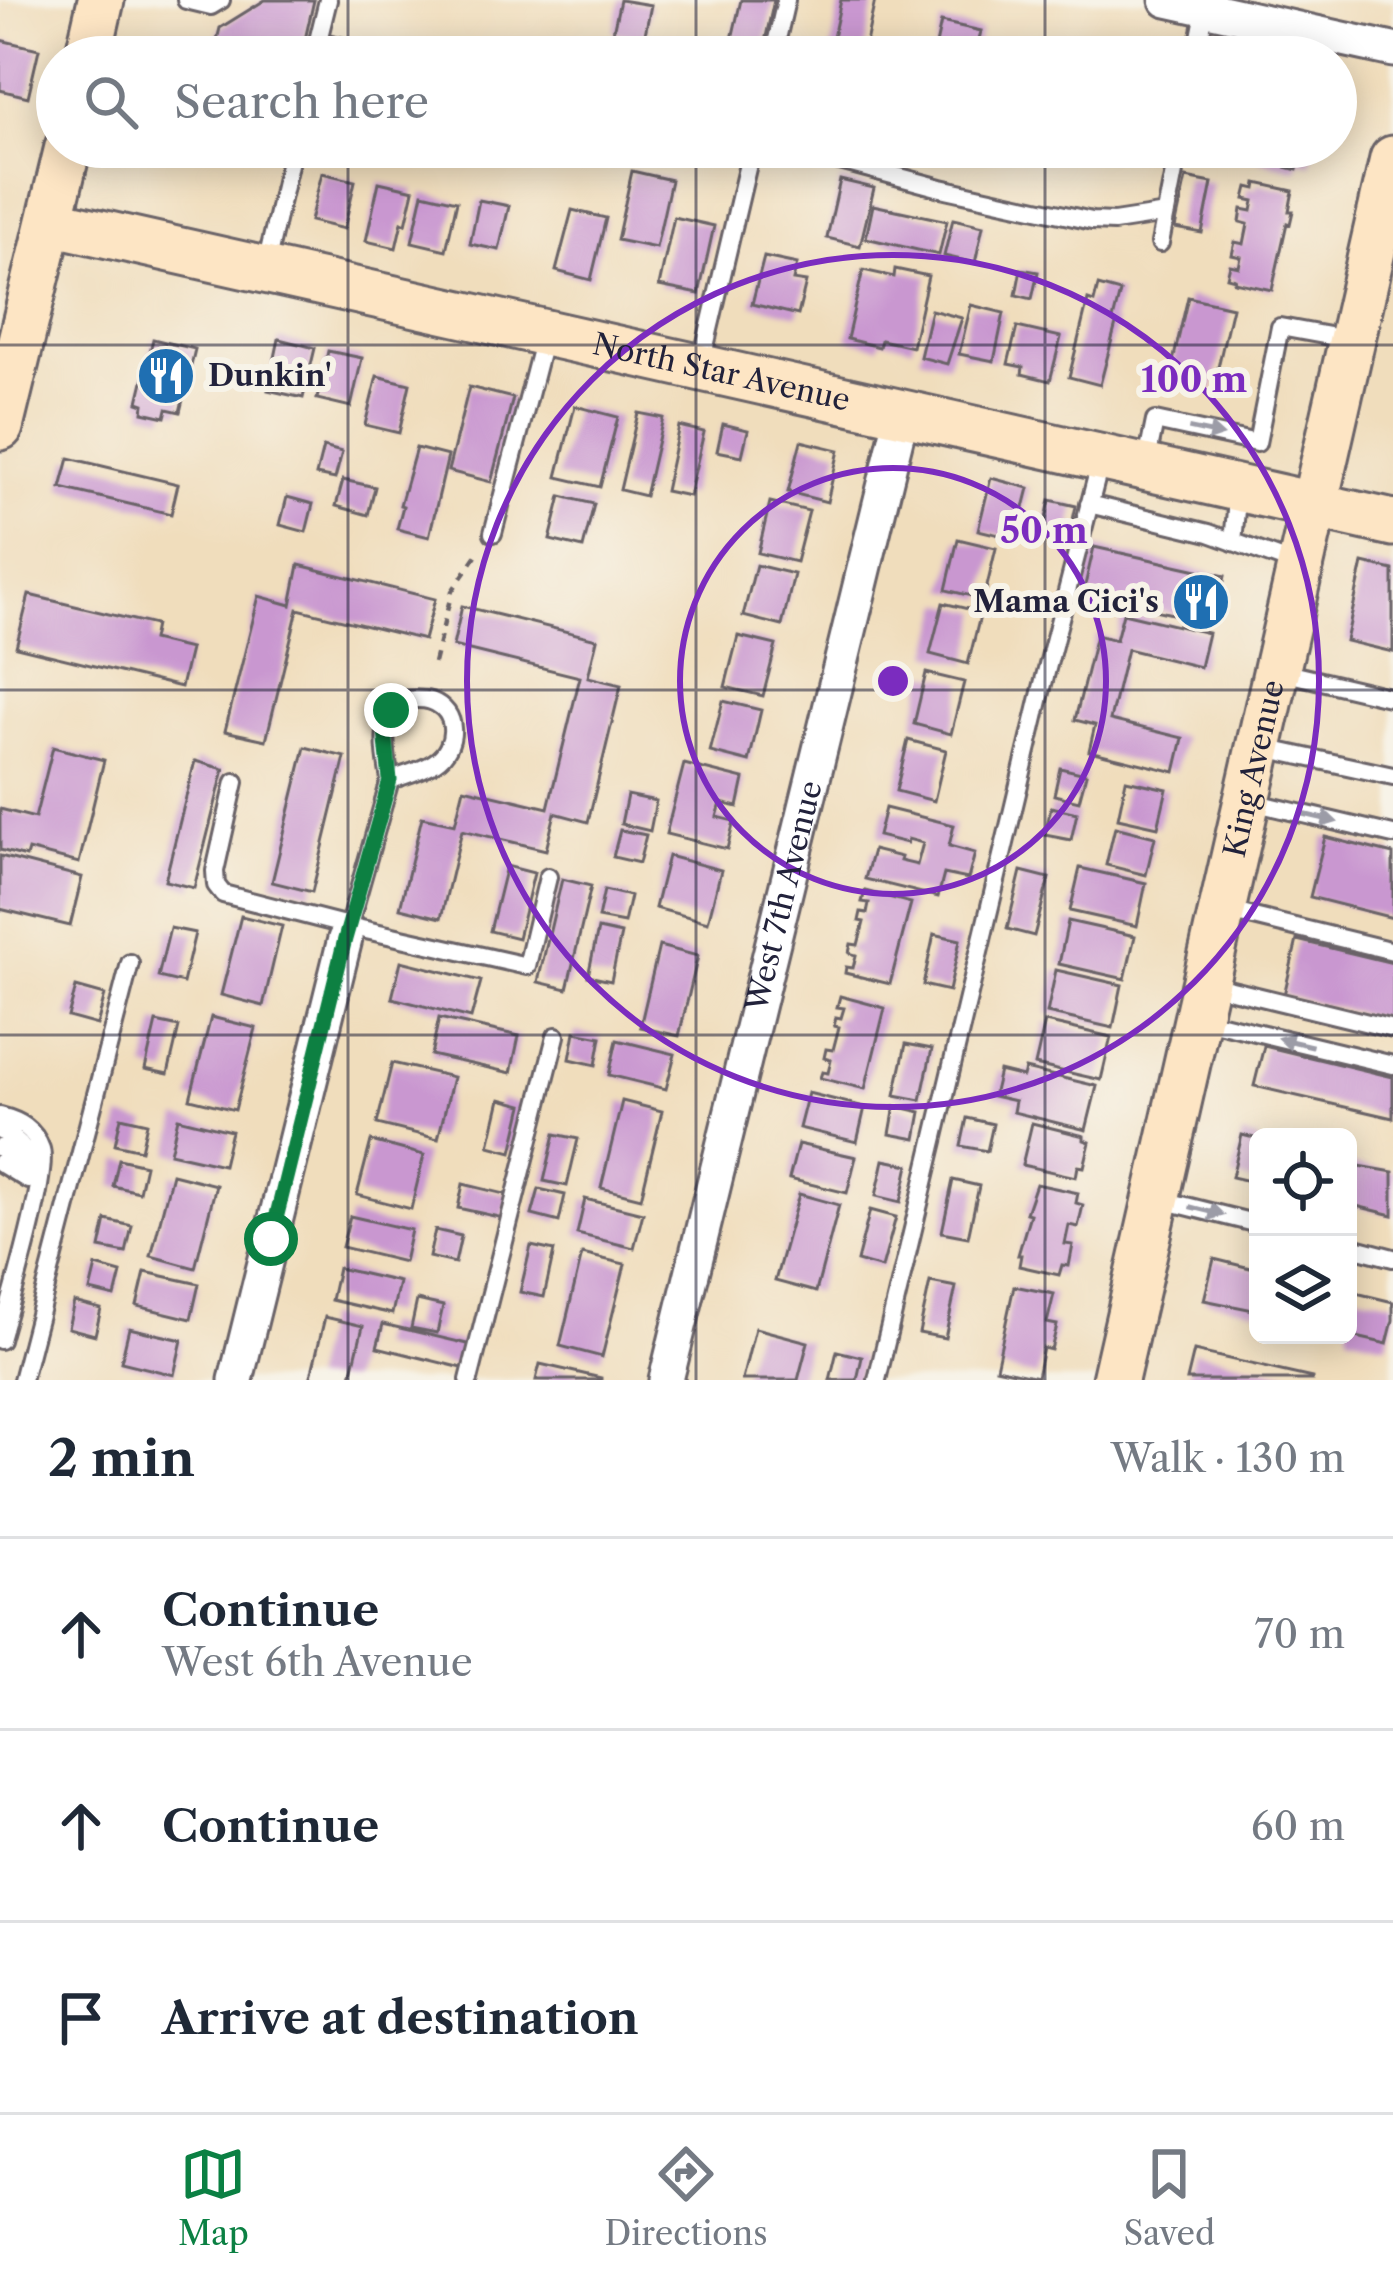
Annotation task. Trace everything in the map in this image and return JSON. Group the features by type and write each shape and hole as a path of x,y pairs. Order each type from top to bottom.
{"street":[{"path":"92,36 100,0"},
{"path":"1167,0 1206,4 1336,36"},
{"path":"1357,41 1393,50"},
{"name":"King Avenue","path":"1115,1380 1352,340 1381,266 1393,159"},
{"path":"0,427 13,316 51,222 63,168"},
{"name":"North Star Avenue","path":"51,222 1393,523"},
{"name":"West 7th Avenue","path":"666,1380 902,414"},
{"path":"236,1380 347,932"}],"lane":[{"path":"186,0 211,6 220,0"},
{"path":"319,36 328,0"},
{"path":"778,36 786,0"},
{"path":"1200,36 1206,4"},
{"path":"265,269 288,168"},
{"path":"700,368 749,168"},
{"path":"866,168 1092,221 1166,214"},
{"path":"1160,243 1175,168"},
{"path":"1145,468 1155,421 1257,443 1280,327 1352,340"},
{"path":"493,533 545,333"},
{"path":"877,1380 1101,458"},
{"path":"1233,542 1238,488"},
{"path":"1089,504 1209,533 1300,566"},
{"path":"1277,671 1393,698"},
{"path":"347,932 390,780 385,730 391,710 402,700 428,699 438,704 449,714 450,745 438,761 390,780"},
{"path":"1260,747 1393,776"},
{"path":"236,782 214,871 216,885 224,894 347,932 527,966 548,878"},
{"path":"1247,801 1393,835"},
{"path":"1223,910 1393,951"},
{"path":"22,1380 130,963"},
{"path":"1202,1001 1393,1029"},
{"path":"1202,1001 1393,1065"},
{"path":"469,1380 556,1036"},
{"path":"0,1116 32,1131 43,1154 0,1340"},
{"path":"0,1131 26,1147 38,1188"},
{"path":"0,1148 18,1158 38,1188"},
{"path":"0,1163 38,1188"},
{"path":"1157,1199 1249,1222"},
{"path":"1357,1248 1393,1258"}],"path":[{"path":"434,663 452,591 493,533"}],"building":[{"path":"265,0 314,0 306,36 218,36 220,28"},
{"path":"620,0 651,5 645,36 613,32"},
{"path":"741,0 774,0 766,36 733,36"},
{"path":"841,0 875,0 867,36 833,36"},
{"path":"941,22 981,31 980,36 938,36"},
{"path":"0,40 36,48 28,97 0,90"},
{"path":"632,171 671,180 656,248 617,240"},
{"path":"322,173 355,181 344,229 310,221"},
{"path":"1186,178 1212,183 1202,233 1175,228"},
{"path":"840,180 874,188 860,246 827,238"},
{"path":"379,182 414,190 396,248 366,241"},
{"path":"1257,183 1293,191 1289,211 1293,211 1272,290 1227,277 1230,265 1239,267 1241,257 1232,255 1235,242 1244,244 1248,224 1240,222 1242,209 1252,211 1254,201 1245,199 1248,187 1256,189"},
{"path":"423,193 457,201 446,250 412,242"},
{"path":"479,200 509,206 499,250 470,244"},
{"path":"873,205 947,221 939,255 866,238"},
{"path":"572,210 606,218 591,280 556,271"},
{"path":"674,217 714,226 699,294 659,286"},
{"path":"953,219 983,226 975,263 944,256"},
{"path":"764,257 797,264 793,280 806,282 798,315 752,304"},
{"path":"895,269 928,276 912,347 881,340 879,347 847,339 863,270 894,277"},
{"path":"1021,269 1038,272 1032,299 1016,295"},
{"path":"1098,286 1120,292 1100,385 1069,377 1088,300 1094,302"},
{"path":"1188,297 1232,307 1212,393 1168,383"},
{"path":"971,305 1004,313 994,361 959,354"},
{"path":"931,310 962,318 947,364 920,357"},
{"path":"1017,327 1061,337 1050,381 1022,374 1023,367 1008,364"},
{"name":"Dunkin'","path":"153,339 195,349 180,412 167,409 165,417 143,412 144,404 138,402"},
{"path":"279,339 315,348 303,398 268,390"},
{"path":"328,351 362,358 351,407 317,399"},
{"path":"377,376 410,384 399,433 365,425"},
{"path":"469,387 513,398 491,482 448,471"},
{"path":"575,406 618,417 600,487 557,477"},
{"path":"638,413 663,418 645,496 620,490"},
{"path":"723,424 748,430 742,456 717,451"},
{"path":"679,426 704,432 689,496 665,491"},
{"path":"801,441 839,450 827,502 788,492"},
{"path":"323,447 342,452 335,479 316,475"},
{"path":"416,448 448,456 429,537 397,529"},
{"path":"69,458 178,484 171,514 61,488"},
{"path":"991,478 1029,488 1016,539 978,530"},
{"path":"343,480 375,487 368,515 336,506"},
{"path":"561,496 594,504 583,548 550,540"},
{"path":"287,497 313,504 306,532 280,525"},
{"path":"1050,500 1076,506 1070,533 1044,527"},
{"path":"770,502 809,511 796,562 758,553"},
{"path":"958,539 996,548 984,599 946,590"},
{"path":"1094,547 1225,576 1218,608 1211,606 1208,622 1083,594"},
{"path":"1363,563 1393,570 1393,652 1346,641"},
{"path":"299,565 435,599 424,640 298,609 266,740 225,731 259,596 291,605"},
{"path":"756,565 794,574 782,626 743,616"},
{"path":"29,595 155,625 152,640 190,649 181,687 16,647"},
{"path":"943,603 981,612 968,664 930,654"},
{"path":"462,606 597,639 588,677 621,685 588,822 555,813 546,850 462,830 441,918 400,908 422,817 455,824 464,788 548,808 580,677 453,646"},
{"path":"1123,613 1208,633 1200,667 1127,649 1110,720 1183,738 1175,772 1089,751 1095,725 1075,720 1096,635 1116,640"},
{"path":"738,636 776,645 763,696 725,687"},
{"path":"926,673 964,682 951,734 914,724"},
{"path":"723,701 761,710 749,762 710,752"},
{"path":"908,740 946,750 934,801 896,791"},
{"path":"53,747 104,760 79,863 28,850 26,857 0,850 0,809 35,818"},
{"path":"305,747 345,757 312,892 272,882"},
{"path":"195,761 224,769 194,888 165,881"},
{"path":"684,764 744,779 738,807 721,803 717,817 734,821 727,849 666,834"},
{"path":"1060,768 1086,774 1079,801 1054,795"},
{"path":"1126,780 1167,789 1158,827 1118,818"},
{"path":"627,795 656,801 650,831 621,824"},
{"path":"1051,807 1077,813 1071,840 1045,835"},
{"path":"885,808 954,825 949,846 975,853 968,879 944,874 938,897 865,879 873,850 917,865 923,843 878,836"},
{"path":"1115,827 1155,837 1146,875 1106,865"},
{"path":"620,830 646,835 639,863 613,857"},
{"path":"1325,837 1393,854 1393,918 1310,897"},
{"path":"0,856 82,877 70,926 0,909"},
{"path":"668,856 721,870 708,922 655,908"},
{"path":"506,866 534,873 518,938 490,931"},
{"path":"1080,868 1146,883 1137,926 1070,911"},
{"path":"1021,871 1049,878 1034,936 1007,929"},
{"path":"562,879 591,886 567,989 538,982"},
{"path":"604,890 630,896 624,923 598,918"},
{"path":"865,891 911,903 890,984 845,973 846,967 853,968 856,955 849,953 851,944 858,945 864,922 859,921 861,912 867,913 869,903 862,902"},
{"path":"241,916 282,926 263,1006 221,995"},
{"path":"1068,921 1135,936 1125,979 1059,964"},
{"path":"170,928 195,933 183,983 158,977"},
{"path":"598,929 621,934 611,981 588,976"},
{"path":"934,934 960,940 949,991 923,985"},
{"path":"1297,940 1393,963 1393,1021 1284,995"},
{"path":"659,946 698,956 679,1036 640,1027"},
{"path":"401,961 481,981 471,1018 392,998"},
{"path":"1056,970 1122,985 1113,1028 1047,1013"},
{"path":"76,987 105,995 97,1025 68,1017"},
{"path":"840,996 885,1008 865,1089 820,1078 822,1072 828,1073 831,1060 824,1058 826,1049 833,1050 839,1027 834,1026 836,1017 841,1018 844,1008 837,1007"},
{"path":"211,1017 256,1028 235,1110 190,1099"},
{"path":"439,1018 519,1036 511,1073 431,1055"},
{"path":"156,1022 179,1027 168,1074 145,1069"},
{"path":"1045,1022 1111,1037 1101,1080 1035,1065"},
{"path":"575,1032 601,1037 596,1065 570,1059"},
{"path":"617,1040 675,1054 666,1089 609,1075"},
{"path":"906,1044 932,1049 921,1100 895,1095"},
{"path":"1264,1046 1393,1077 1393,1118 1254,1086"},
{"path":"392,1063 453,1077 438,1139 377,1124"},
{"path":"1025,1069 1097,1086 1086,1130 1013,1112 1015,1101 993,1096 999,1071 1023,1077"},
{"path":"808,1093 865,1107 857,1142 799,1128"},
{"path":"500,1099 523,1105 512,1152 489,1146"},
{"path":"622,1101 662,1111 641,1198 601,1188"},
{"path":"895,1106 921,1112 916,1139 890,1134"},
{"path":"121,1117 147,1123 141,1150 115,1144"},
{"path":"178,1118 231,1131 223,1165 170,1153"},
{"path":"967,1118 993,1124 987,1151 961,1146"},
{"path":"1032,1123 1084,1136 1090,1142 1084,1167 1078,1166 1076,1177 1022,1165"},
{"path":"555,1134 578,1139 567,1186 544,1181"},
{"path":"1242,1135 1249,1137 1249,1181 1232,1177"},
{"path":"371,1141 424,1155 411,1209 357,1195"},
{"path":"798,1144 856,1157 847,1193 789,1179"},
{"path":"119,1159 145,1165 139,1192 113,1186"},
{"path":"884,1160 909,1165 901,1202 876,1196"},
{"path":"1357,1166 1393,1172 1393,1215 1357,1206"},
{"path":"172,1174 216,1185 195,1268 151,1256"},
{"path":"953,1180 979,1186 968,1237 942,1232"},
{"path":"463,1184 509,1195 503,1218 458,1208"},
{"path":"1036,1184 1078,1193 1076,1203 1083,1205 1078,1227 1069,1225 1065,1244 1073,1245 1069,1266 1062,1265 1059,1275 1019,1266 1030,1214 1026,1213"},
{"path":"539,1189 565,1195 559,1222 532,1215"},
{"path":"799,1194 839,1205 816,1292 775,1281"},
{"path":"585,1199 643,1213 634,1248 577,1234"},
{"path":"870,1210 896,1217 882,1268 857,1261"},
{"path":"350,1216 411,1230 404,1262 342,1247"},
{"path":"106,1220 132,1226 126,1253 100,1248"},
{"path":"435,1230 461,1236 455,1263 429,1257"},
{"path":"531,1246 554,1251 544,1297 520,1292"},
{"path":"582,1254 625,1264 602,1357 560,1346"},
{"path":"1214,1259 1249,1268 1249,1309 1204,1300"},
{"path":"96,1266 121,1273 115,1297 90,1291"},
{"path":"338,1268 399,1282 392,1314 331,1300"},
{"path":"145,1272 199,1284 191,1319 137,1306"},
{"path":"930,1282 956,1287 945,1338 919,1333"},
{"path":"1014,1286 1054,1294 1047,1323 1057,1325 1051,1350 1043,1348 1037,1377 996,1368"},
{"path":"1357,1293 1393,1302 1387,1344 1357,1337"},
{"path":"417,1300 443,1306 437,1333 411,1328"},
{"path":"74,1302 101,1309 95,1335 68,1328"},
{"path":"325,1317 363,1326 350,1380 310,1380"},
{"path":"383,1324 472,1345 466,1369 377,1347"},
{"path":"129,1328 182,1340 174,1375 121,1362"},
{"path":"755,1328 808,1342 798,1380 742,1380"},
{"path":"837,1351 862,1357 857,1380 830,1380"},
{"path":"1194,1351 1312,1378 1312,1380 1187,1380"},
{"path":"540,1364 601,1378 601,1380 536,1380"}],"place":[{"name":"Dunkin'","path":"166,376"},
{"name":"Mama Cici's","path":"1201,602"}],"route":[{"path":"271,1239 345,939 390,780 385,730 391,710"}]}
